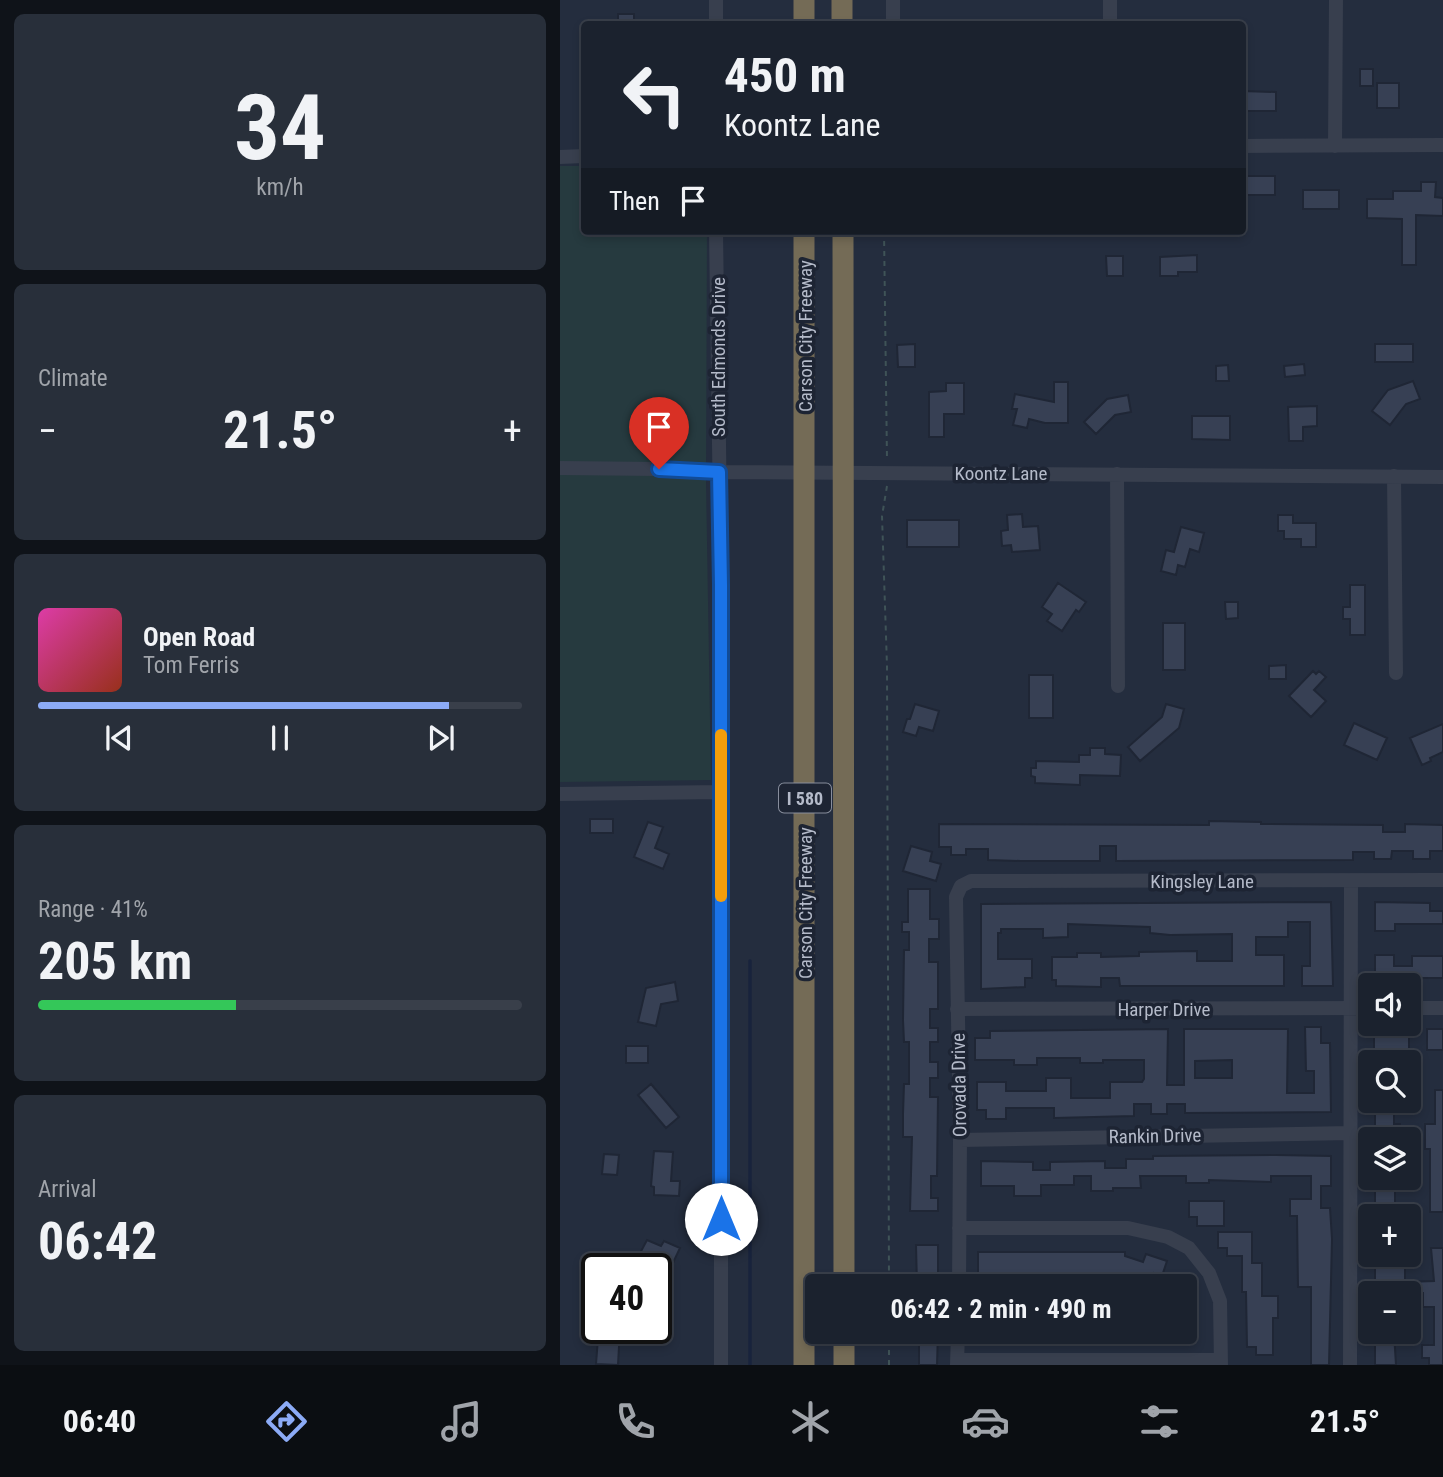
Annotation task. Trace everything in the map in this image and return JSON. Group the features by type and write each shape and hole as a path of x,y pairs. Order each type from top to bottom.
{"highway":[{"path":"804,0 804,21"},
{"path":"842,0 842,21"},
{"name":"Carson City Freeway","path":"804,235 804,1365"},
{"name":"Carson City Freeway","path":"843,235 844,1274"},
{"path":"844,1344 844,1365"}],"street":[{"path":"716,0 716,21"},
{"path":"893,0 893,21"},
{"path":"1110,0 1110,21"},
{"path":"1335,146 1336,0"},
{"path":"1246,146 1443,145"},
{"path":"560,157 581,156"},
{"name":"South Edmonds Drive","path":"716,235 721,792 721,1365"},
{"name":"Koontz Lane","path":"560,468 719,472 1443,477"},
{"path":"1117,474 1118,686"},
{"path":"1394,476 1396,673"},
{"path":"560,794 721,792"},
{"name":"Kingsley Lane","path":"961,886 971,881 1443,880"},
{"path":"1350,1365 1351,882"},
{"name":"Orovada Drive","path":"958,1274 960,1140 956,897 961,886"},
{"name":"Harper Drive","path":"957,1009 1358,1008"},
{"path":"1421,1008 1443,1008"},
{"name":"Rankin Drive","path":"960,1140 1350,1133"},
{"path":"958,1344 957,1362 1221,1362 1220,1301 1209,1273 1189,1248 1168,1237 1128,1228 960,1228"}],"path":[{"path":"884,235 885,473 882,516 887,666 889,1274"},
{"path":"889,1344 889,1365"}],"green space":[{"path":"560,166 581,166 581,235 707,235 706,482 711,780 560,782"}],"building":[{"path":"618,14 634,14 634,21 618,21"},
{"path":"1360,69 1373,69 1373,86 1360,86"},
{"path":"1377,83 1399,83 1399,108 1377,108"},
{"path":"1246,91 1276,92 1276,111 1246,111"},
{"path":"1246,176 1275,176 1275,195 1246,195"},
{"path":"1421,182 1436,182 1435,197 1443,198 1443,216 1416,215 1416,265 1402,265 1402,219 1367,218 1367,199 1393,199 1393,191 1421,191"},
{"path":"1303,190 1339,190 1339,209 1303,209"},
{"path":"1197,255 1197,272 1160,276 1160,257"},
{"path":"1106,256 1123,256 1123,276 1107,276"},
{"path":"915,344 915,367 898,367 897,345"},
{"path":"1375,344 1413,344 1413,362 1375,362"},
{"path":"1304,364 1305,375 1285,377 1284,366"},
{"path":"1228,365 1229,381 1216,381 1216,366"},
{"path":"1413,381 1420,399 1406,404 1390,425 1372,411 1388,390"},
{"path":"1054,382 1068,382 1068,423 1045,423 1029,419 1027,428 1013,425 1017,409 1012,409 1015,394 1054,402"},
{"path":"946,383 964,383 964,414 944,414 944,437 929,437 929,392 946,391"},
{"path":"1128,395 1131,412 1115,415 1096,434 1084,422 1107,399"},
{"path":"1317,406 1317,426 1303,427 1303,441 1289,441 1288,407"},
{"path":"1192,416 1230,416 1230,440 1192,439"},
{"path":"1022,514 1023,527 1038,526 1040,550 1012,552 1011,545 1002,546 1001,531 1008,530 1007,515"},
{"path":"1278,515 1293,515 1293,523 1316,523 1316,547 1301,547 1301,539 1284,539 1284,531 1278,531"},
{"path":"907,520 959,520 959,547 907,547"},
{"path":"1181,527 1204,533 1199,552 1190,549 1185,567 1178,565 1176,575 1161,571 1166,550 1174,552"},
{"path":"1058,583 1086,602 1079,612 1076,610 1062,631 1047,621 1052,614 1042,607"},
{"path":"1350,585 1365,585 1365,635 1350,635 1350,619 1343,619 1343,607 1350,607"},
{"path":"1225,602 1238,602 1238,618 1226,619"},
{"path":"1163,623 1185,623 1185,670 1163,670"},
{"path":"1286,665 1286,679 1269,679 1269,666"},
{"path":"1313,671 1316,674 1319,671 1326,677 1314,690 1326,701 1311,717 1289,696"},
{"path":"1029,675 1053,675 1053,718 1029,718"},
{"path":"915,704 939,711 933,731 919,727 916,736 903,732"},
{"path":"1166,704 1184,709 1179,728 1140,761 1128,747 1162,717"},
{"path":"1354,723 1387,738 1377,760 1344,745"},
{"path":"1443,724 1443,752 1422,765 1410,738"},
{"path":"1090,748 1105,748 1105,754 1121,755 1120,776 1080,775 1080,785 1035,783 1035,777 1031,776 1031,768 1036,768 1036,761 1079,762 1079,755 1090,755"},
{"path":"590,819 613,819 613,833 590,833"},
{"path":"1209,821 1383,825 1383,832 1405,832 1405,824 1443,825 1443,851 1430,851 1430,859 1413,859 1413,851 1392,851 1391,859 1374,859 1374,852 1353,852 1353,860 1116,861 1116,846 1100,846 1100,861 1021,861 988,860 988,849 966,849 966,855 951,855 951,847 939,847 939,824 1209,825"},
{"path":"648,822 663,827 655,848 669,854 663,869 634,857"},
{"path":"911,846 932,852 930,861 941,864 936,881 903,871"},
{"path":"908,889 930,889 930,919 939,919 939,939 929,939 929,962 938,962 938,1009 930,1009 930,1028 938,1028 938,1042 930,1042 930,1062 938,1062 938,1078 930,1078 930,1097 938,1097 937,1176 931,1176 931,1198 938,1198 938,1211 910,1211 912,1137 903,1137 904,1084 909,1084 909,1042 904,1042 903,1020 904,950 909,950 909,932 902,932 902,922 908,922"},
{"path":"1331,902 1333,986 1302,986 1302,966 1310,966 1310,922 1288,922 1288,937 1256,937 1256,955 1284,955 1284,986 1120,986 1119,978 1101,978 1101,987 1056,986 1056,980 1052,980 1052,957 1077,957 1077,953 1101,953 1101,957 1139,956 1139,952 1197,951 1197,961 1232,961 1232,934 1170,935 1150,933 1150,927 1068,924 1068,937 1043,938 1043,929 1001,929 1001,933 998,933 998,959 1032,959 1032,978 1025,978 1025,987 981,989 981,904"},
{"path":"1375,902 1430,903 1430,911 1443,911 1443,924 1395,924 1395,931 1375,931"},
{"path":"1375,955 1394,955 1394,966 1412,966 1412,956 1443,956 1443,978 1421,978 1421,973 1375,973"},
{"path":"675,982 678,1001 661,1004 656,1026 638,1022 646,988"},
{"path":"1305,1027 1321,1027 1321,1043 1330,1043 1331,1112 1185,1113 1185,1104 1167,1104 1167,1114 1151,1114 1151,1104 1134,1104 1134,1116 1054,1118 1054,1108 1006,1108 1006,1119 986,1119 986,1110 977,1110 977,1082 1006,1082 1006,1091 1046,1091 1046,1078 1071,1078 1071,1098 1110,1098 1110,1082 1142,1082 1144,1060 1080,1063 1080,1058 1037,1058 1037,1065 1014,1065 1014,1060 975,1060 975,1038 990,1038 990,1031 1168,1029 1167,1085 1184,1085 1184,1029 1288,1029 1287,1093 1314,1093 1314,1071 1306,1071","holes":["1232,1060 1232,1078 1195,1078 1195,1061"]},
{"path":"1427,1029 1443,1029 1443,1050 1427,1050"},
{"path":"1374,1036 1409,1036 1409,1049 1374,1050"},
{"path":"626,1046 648,1046 648,1063 626,1063"},
{"path":"651,1084 679,1117 666,1128 638,1095"},
{"path":"1435,1090 1443,1090 1443,1212 1430,1212 1430,1149 1425,1149 1425,1124 1435,1124"},
{"path":"1375,1113 1394,1113 1394,1124 1400,1124 1400,1127 1375,1127"},
{"path":"654,1151 673,1152 671,1181 680,1181 679,1196 654,1195 654,1187 651,1186"},
{"path":"604,1154 619,1155 617,1175 602,1174"},
{"path":"1153,1156 1331,1156 1331,1186 1321,1186 1321,1208 1330,1208 1332,1239 1329,1365 1311,1365 1311,1287 1298,1287 1297,1216 1290,1216 1290,1199 1311,1199 1311,1176 1271,1176 1271,1182 1209,1180 1209,1183 1186,1183 1186,1176 1140,1176 1141,1188 1091,1191 1091,1176 1074,1176 1074,1185 1041,1185 1041,1196 1014,1196 1014,1186 981,1186 981,1161 1033,1162 1033,1170 1050,1170 1050,1162 1105,1161 1105,1168 1126,1168 1126,1159 1153,1159"},
{"path":"1375,1190 1395,1190 1395,1203 1404,1203 1404,1204 1375,1204"},
{"path":"1189,1201 1224,1201 1224,1226 1197,1226 1197,1217 1189,1217"},
{"path":"1218,1232 1252,1232 1252,1263 1262,1263 1262,1296 1278,1296 1278,1318 1273,1318 1273,1355 1256,1355 1256,1347 1247,1347 1242,1256 1227,1256 1227,1248 1218,1248"},
{"path":"647,1240 661,1246 664,1241 680,1248 672,1265 672,1253 640,1253"},
{"path":"916,1245 938,1245 938,1274 917,1274"},
{"path":"1431,1248 1443,1248 1443,1365 1429,1365 1429,1358 1422,1358 1422,1345 1434,1345 1434,1307 1423,1307 1421,1281 1434,1281"},
{"path":"978,1252 1125,1252 1125,1256 1143,1262 1146,1254 1167,1261 1163,1274 978,1274"},
{"path":"1375,1267 1405,1267 1405,1281 1375,1281"},
{"path":"598,1344 619,1344 618,1365 596,1364"},
{"path":"919,1344 938,1344 937,1365 919,1365"},
{"path":"1375,1344 1395,1344 1396,1365 1375,1365"}],"waterway":[{"path":"750,961 750,1365"}],"slow traffic":[{"path":"721,735 721,896"}],"route":[{"path":"659,469 719,472 721,1219"}]}
